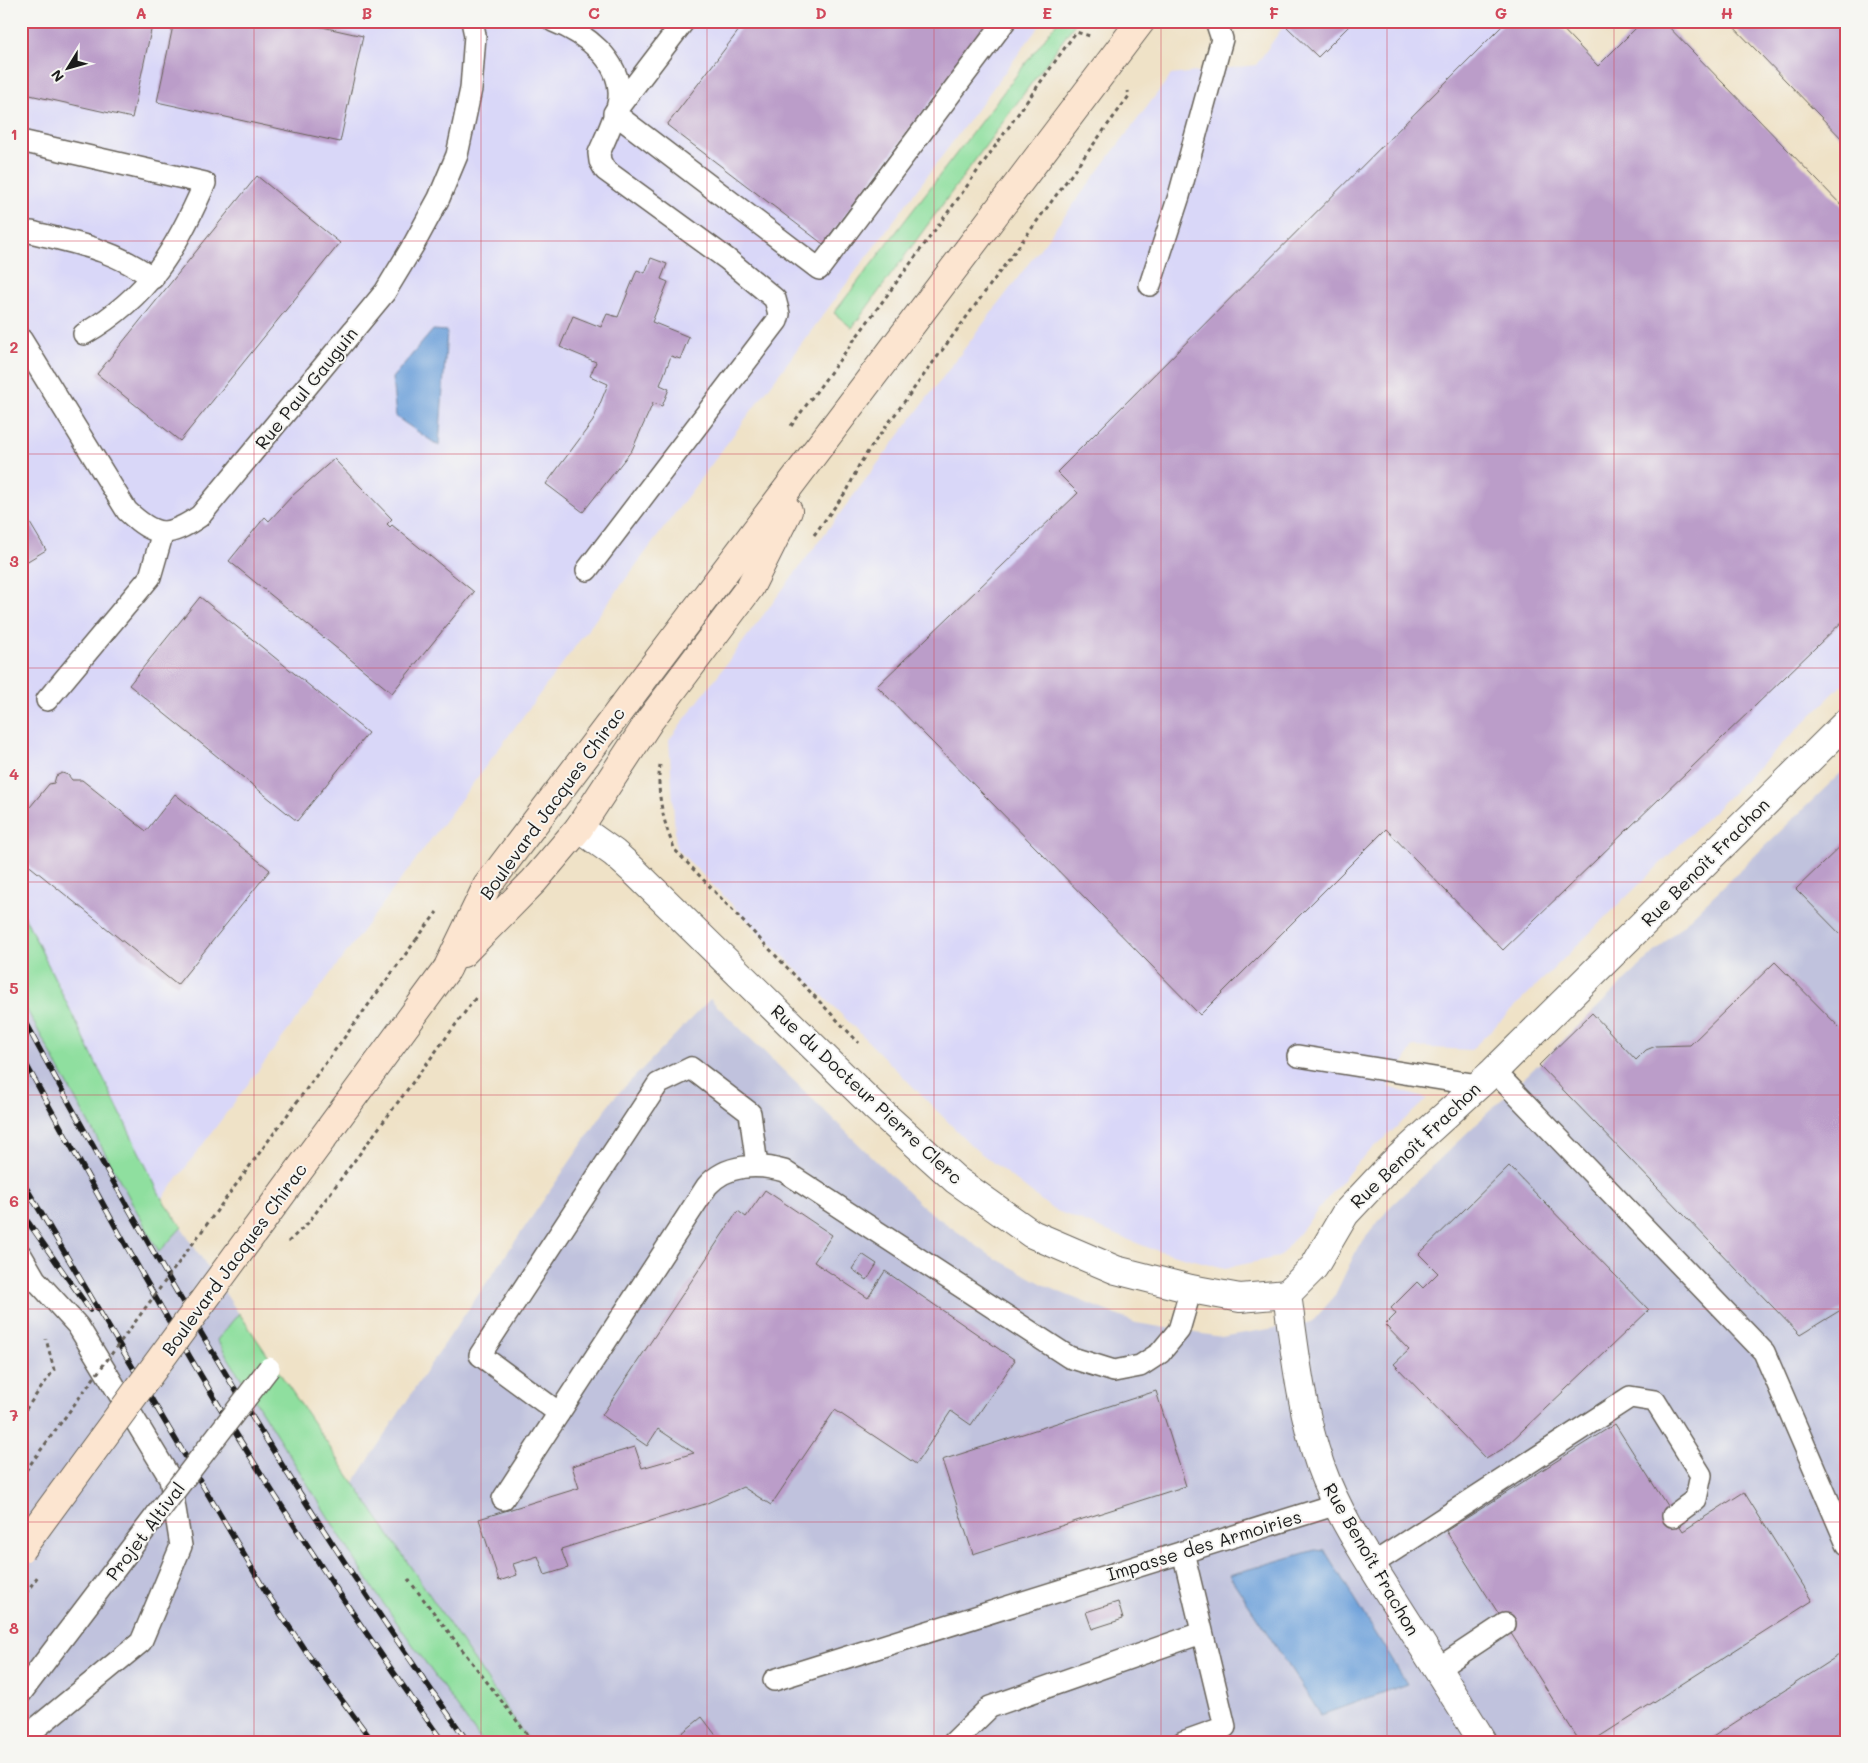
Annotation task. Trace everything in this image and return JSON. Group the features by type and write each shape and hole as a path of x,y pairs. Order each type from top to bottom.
{"main road":[{"path":"560,818 682,650 739,555 1142,21"},
{"name":"Boulevard Jacques Chirac","path":"448,968 487,886 560,818 650,720 750,587 818,451"},
{"name":"Boulevard Jacques Chirac","path":"21,1549 448,968 534,881 560,818 652,669 739,555"}],"street":[{"name":"Rue Benoît Frachon","path":"1483,1742 1371,1565 1337,1504 1321,1467 1309,1430 1298,1382 1287,1294 1314,1267 1344,1214 1392,1164 1486,1078 1847,722"},
{"name":"Rue du Docteur Pierre Clerc","path":"560,818 614,853 633,870 874,1106 956,1180 1032,1234 1116,1270 1190,1289 1240,1298 1287,1294"}],"lane":[{"name":"Rue Paul Gauguin","path":"163,532 180,530 200,516 385,292 439,198 457,155 471,89 475,35 472,21"},
{"path":"553,21 579,34 606,56 617,78 619,99 599,152 600,161 605,170 728,259 775,299 779,314 777,321 587,570"},
{"path":"614,113 684,21"},
{"path":"614,113 820,269 1005,21"},
{"path":"1150,285 1179,196 1222,39 1216,21"},
{"path":"21,140 205,183 193,212 153,278 132,301 110,318 84,334"},
{"path":"31,232 101,249 129,262 153,278"},
{"path":"24,351 127,512 144,527 163,532 150,577 47,700"},
{"path":"1298,1056 1486,1078 1764,1352 1847,1544"},
{"path":"559,1413 480,1355 658,1084 691,1068 750,1114 757,1166"},
{"path":"503,1499 707,1186 722,1174 757,1166 770,1167 796,1178 1069,1357 1114,1371 1140,1366 1160,1354 1179,1330 1190,1289"},
{"path":"21,1255 35,1279 78,1326 170,1478 181,1546 141,1642 24,1738 21,1738"},
{"name":"Projet Altival","path":"21,1693 269,1368"},
{"path":"1371,1565 1630,1397 1654,1401 1701,1475 1696,1499 1673,1516"},
{"name":"Impasse des Armoiries","path":"774,1680 1337,1504"},
{"path":"1183,1552 1225,1727 1183,1742"},
{"path":"1437,1669 1505,1624"},
{"path":"954,1742 990,1707 1201,1633"}],"path":[{"path":"813,536 848,489 858,465 871,446 1129,96 1124,45"},
{"path":"661,757 660,794 665,822 674,850 865,1049"},
{"path":"21,1477 416,940"},
{"path":"284,1246 308,1223 477,996"},
{"path":"21,1416 54,1370 46,1340"},
{"path":"408,1579 533,1742"}],"shaded area":[{"path":"21,21 1043,21 162,1199 21,909"},
{"path":"1354,21 1555,21 1598,65 1643,21 1663,21 1847,211 1847,680 1471,1050 1413,1047 1388,1087 1427,1099 1355,1165 1279,1257 1225,1268 1149,1248 1052,1209 973,1147 676,848 669,740 1171,75 1256,65 1285,24 1318,56"},
{"path":"1847,767 1847,1742 21,1742 21,909 162,1199 353,1484 430,1365 613,1099 710,999 923,1207 991,1256 1052,1289 1136,1323 1221,1337 1312,1322 1334,1297 1358,1247 1391,1206"}],"green space":[{"path":"1058,21 1077,21 852,328 834,313"},
{"path":"21,909 162,1199 182,1227 159,1252 21,999"},
{"path":"239,1313 529,1742 482,1742 376,1593 217,1340"}],"water":[{"path":"433,330 447,331 439,446 396,417 392,378"},
{"path":"1315,1550 1325,1551 1407,1684 1321,1715 1229,1575"}],"building":[{"path":"21,21 153,21 132,118 21,93"},
{"path":"174,21 295,21 363,36 340,142 157,102"},
{"path":"746,21 991,21 823,244 667,125"},
{"path":"1291,21 1354,21 1318,57 1287,27"},
{"path":"1507,21 1555,21 1598,66 1643,21 1663,21 1847,211 1847,617 1503,950 1386,829 1200,1015 877,686 1078,493 1057,472"},
{"path":"1728,21 1847,21 1847,144"},
{"path":"257,176 340,243 180,441 97,374"},
{"path":"651,258 667,264 661,279 668,282 652,322 689,337 680,359 671,356 660,385 669,389 662,406 653,403 632,450 583,512 546,484 593,421 608,384 590,376 596,362 560,347 573,316 601,327 607,314 618,317 637,270 645,273"},
{"path":"334,459 392,519 387,524 390,527 392,525 474,592 392,693 229,561 265,517 269,521 292,496"},
{"path":"21,508 46,550 21,565"},
{"path":"200,597 368,733 297,821 129,685"},
{"path":"62,773 68,775 72,780 82,780 146,831 175,794 270,870 177,985 21,859 21,818 49,784 54,783 56,776"},
{"path":"1847,840 1847,941 1796,889"},
{"path":"1775,962 1847,1035 1847,1315 1844,1308 1800,1335 1539,1065 1592,1013 1636,1060 1646,1050 1656,1046 1690,1045"},
{"path":"1509,1166 1649,1310 1504,1448 1486,1459 1394,1364 1409,1350 1385,1325 1396,1314 1391,1308 1417,1282 1423,1288 1438,1273 1419,1254"},
{"path":"765,1190 832,1235 814,1262 868,1298 885,1271 1015,1360 971,1425 951,1411 916,1464 835,1410 771,1505 743,1487 705,1504 561,1549 568,1568 545,1575 538,1556 513,1564 517,1575 499,1581 479,1519 579,1488 572,1466 635,1447 642,1468 694,1453 658,1429 647,1446 602,1415 738,1211 746,1217"},
{"path":"862,1254 877,1264 867,1280 852,1269"},
{"path":"1156,1391 1186,1486 973,1554 942,1460"},
{"path":"1615,1424 1683,1531 1744,1492 1812,1601 1591,1742 1580,1742 1446,1531"},
{"path":"1118,1602 1123,1619 1092,1629 1086,1612"},
{"path":"1847,1653 1847,1742 1705,1742 1839,1655 1841,1657"},
{"path":"702,1717 721,1742 671,1742"}],"railway":[{"path":"21,1015 178,1295 233,1386 347,1565 406,1654 468,1742"},
{"path":"21,1055 150,1288 233,1429 300,1535 443,1742"},
{"path":"21,1179 266,1592 306,1652 373,1742"},
{"path":"21,1212 90,1310"}]}
